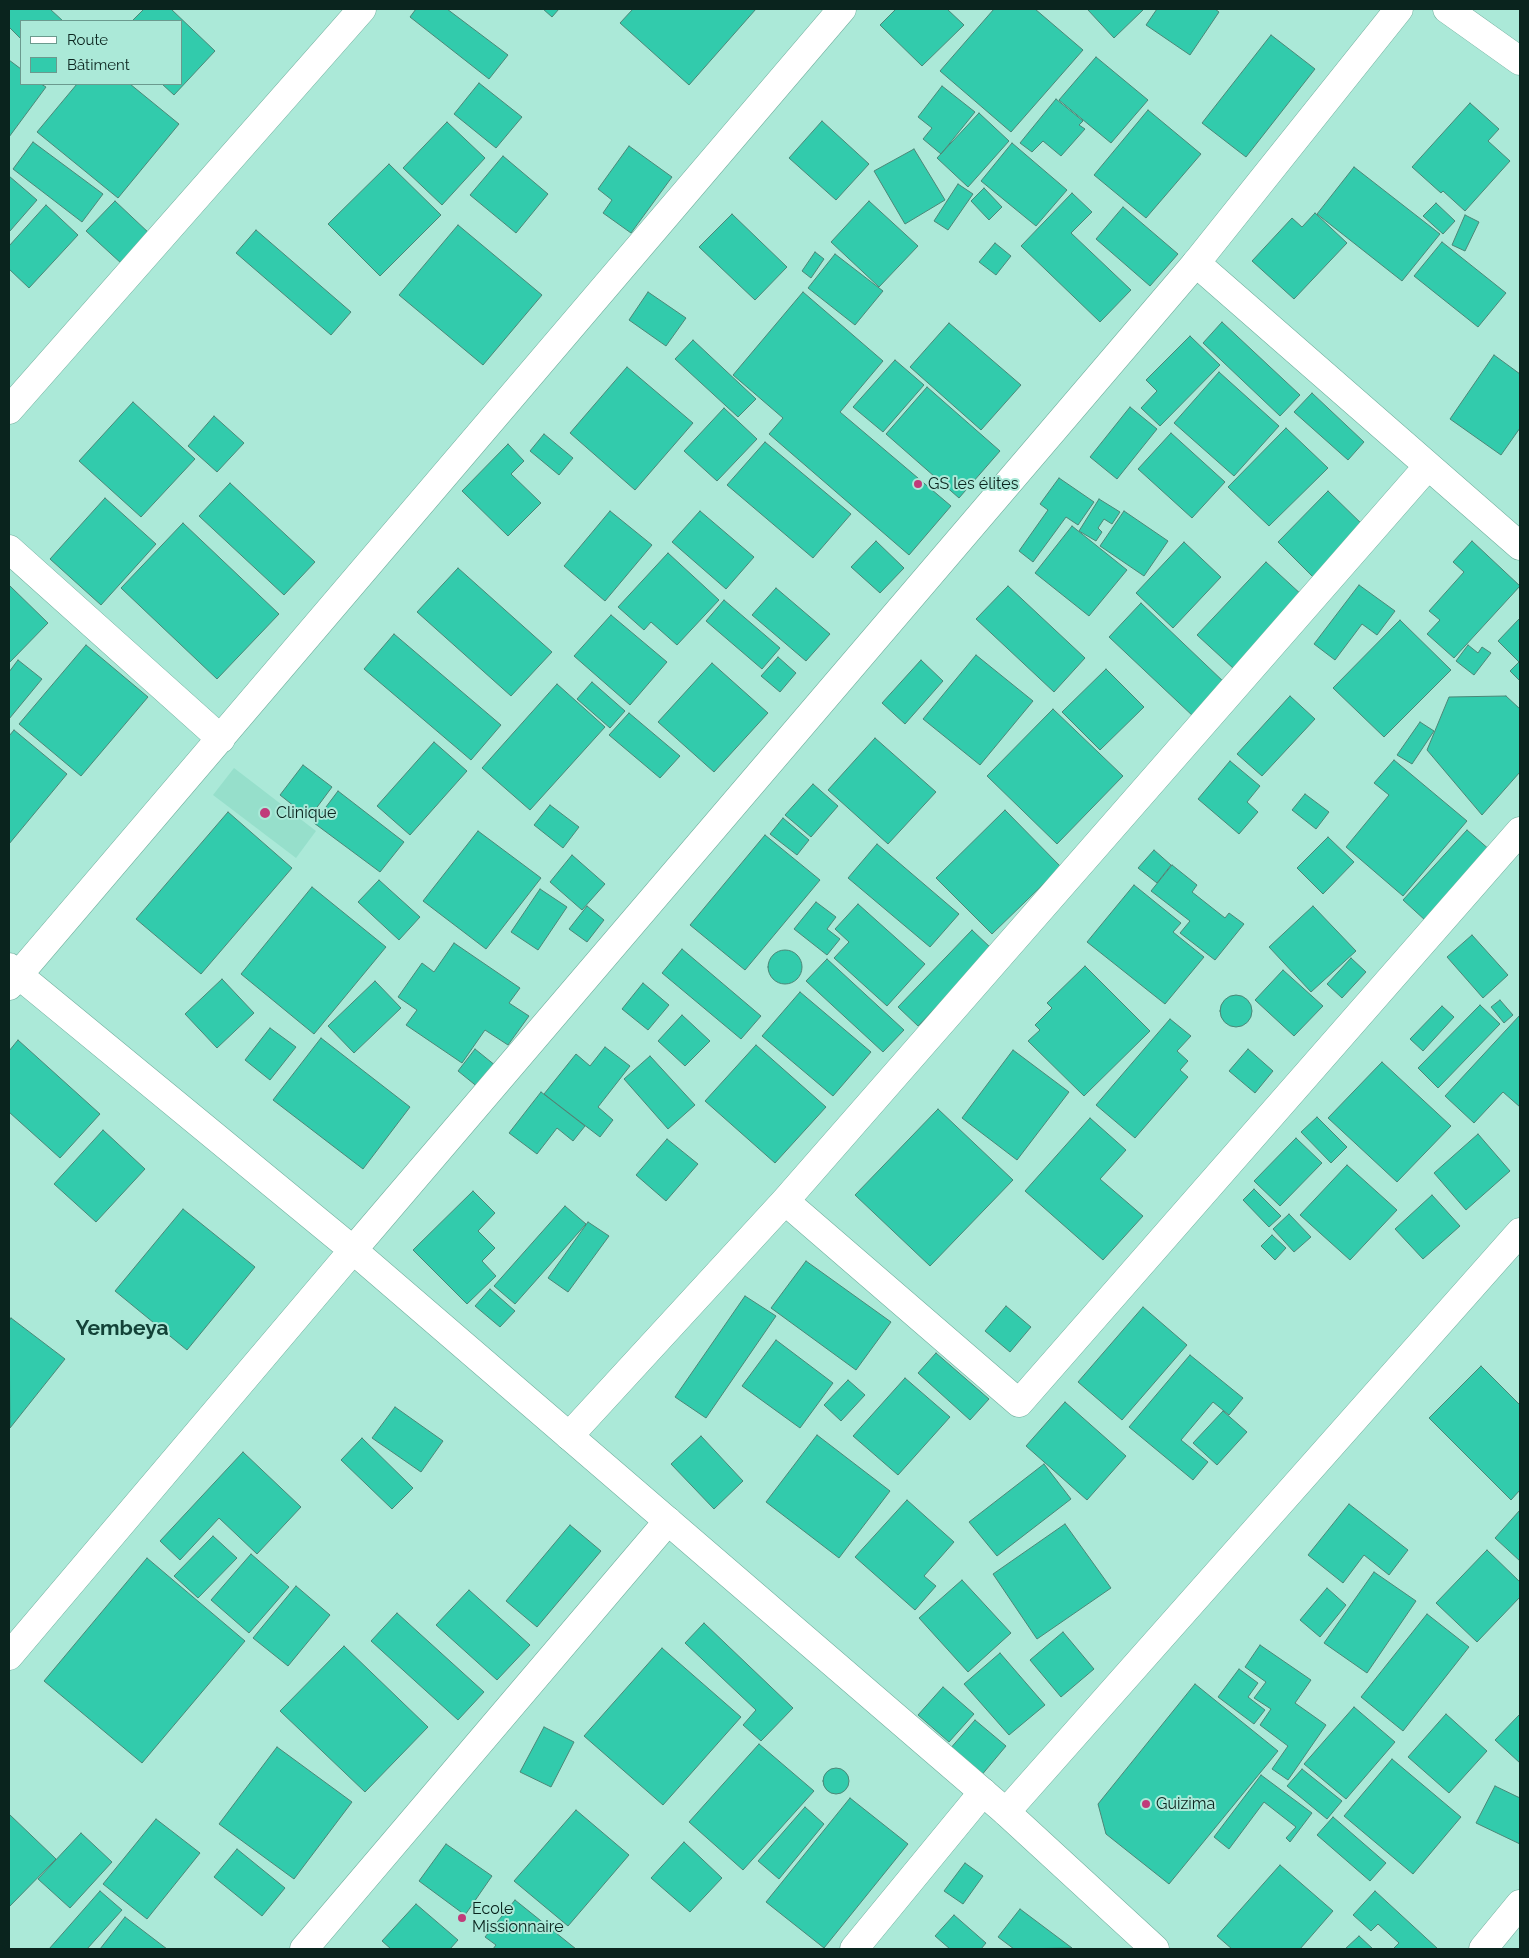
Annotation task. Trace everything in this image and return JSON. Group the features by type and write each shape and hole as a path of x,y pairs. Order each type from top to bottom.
{"street":[{"path":"9,410 362,9"},
{"path":"842,9 221,739 12,976 353,1250 1006,1812 1155,1949"},
{"path":"9,1656 1196,263 1399,9"},
{"path":"1447,9 1520,61"},
{"path":"1196,263 1520,546"},
{"path":"569,1436 785,1201 1428,466"},
{"path":"9,549 221,739"},
{"path":"785,1201 1019,1403 1520,831"},
{"path":"1006,1812 1520,1232"},
{"path":"304,1949 668,1521"},
{"path":"854,1949 983,1792"},
{"path":"1483,1949 1520,1904"}],"shaded area":[{"name":"Clinique","path":"234,768 316,831 296,858 213,795"}],"building":[{"path":"11,9 50,9 62,20 20,20 20,38 9,27 9,11"},
{"path":"144,9 171,9 215,51 174,95 163,85 182,85 182,20 133,20"},
{"path":"416,9 447,9 508,55 489,79 410,17"},
{"path":"543,9 559,9 552,17"},
{"path":"633,9 756,9 689,85 620,23"},
{"path":"896,9 947,9 964,25 922,66 880,25"},
{"path":"994,9 1035,9 1083,50 1011,132 940,71"},
{"path":"1089,9 1144,9 1114,38"},
{"path":"1157,9 1215,9 1219,12 1190,55 1146,25"},
{"path":"1271,35 1315,69 1246,157 1202,123"},
{"path":"1096,57 1148,100 1111,143 1059,100"},
{"path":"9,60 20,68 20,85 43,85 46,87 9,137"},
{"path":"479,83 522,117 496,148 454,114"},
{"path":"76,85 131,85 179,124 118,198 37,132"},
{"path":"942,86 975,112 941,154 923,139 932,128 918,117"},
{"path":"1056,99 1083,121 1079,125 1085,129 1061,156 1043,141 1032,152 1020,143"},
{"path":"1470,103 1499,129 1488,141 1510,161 1465,211 1412,167"},
{"path":"1148,110 1201,154 1146,218 1094,175"},
{"path":"979,113 1009,141 968,187 937,158"},
{"path":"822,121 869,164 836,200 789,158"},
{"path":"447,122 485,158 442,205 403,168"},
{"path":"33,142 103,194 82,222 13,169"},
{"path":"1012,143 1067,190 1036,226 981,181"},
{"path":"629,146 672,177 631,233 603,213 612,200 598,189"},
{"path":"914,149 945,200 905,224 874,171"},
{"path":"503,156 548,194 516,233 470,195"},
{"path":"389,164 441,215 380,276 328,224"},
{"path":"1354,167 1440,234 1402,281 1317,214"},
{"path":"9,176 37,200 10,231 9,230"},
{"path":"958,184 973,194 948,230 934,221"},
{"path":"984,188 1002,207 989,220 971,201"},
{"path":"1072,193 1092,212 1071,233 1131,290 1100,322 1021,246"},
{"path":"115,201 150,234 122,264 86,231"},
{"path":"869,201 918,246 879,287 831,242"},
{"path":"1436,203 1455,221 1443,234 1423,216"},
{"path":"46,205 78,235 29,288 9,269 9,246"},
{"path":"1123,207 1178,254 1150,286 1096,239"},
{"path":"1315,213 1347,243 1294,299 1252,261 1292,218 1302,227"},
{"path":"732,214 787,267 755,300 699,247"},
{"path":"1465,215 1479,222 1465,251 1452,245"},
{"path":"458,225 542,295 483,365 399,295"},
{"path":"256,230 351,312 331,335 236,253"},
{"path":"1442,242 1506,293 1478,327 1414,276"},
{"path":"995,243 1011,256 996,275 979,262"},
{"path":"815,252 824,259 811,278 802,271"},
{"path":"835,254 883,291 855,325 808,288"},
{"path":"648,292 686,318 666,346 629,320"},
{"path":"803,292 883,361 840,412 951,506 909,555 769,434 783,418 733,375"},
{"path":"1222,322 1300,395 1280,416 1203,343"},
{"path":"949,323 1021,385 981,430 910,367"},
{"path":"1190,336 1220,365 1160,426 1141,408 1157,391 1146,380"},
{"path":"693,340 756,399 738,417 675,359"},
{"path":"1494,355 1520,374 1520,428 1501,455 1450,419"},
{"path":"895,360 924,385 883,432 853,407"},
{"path":"627,367 693,423 635,490 570,433"},
{"path":"1219,372 1279,426 1234,476 1174,423"},
{"path":"927,387 1000,451 959,498 886,434"},
{"path":"1312,393 1364,442 1348,460 1294,412"},
{"path":"133,402 195,459 141,517 79,461"},
{"path":"1130,407 1157,429 1117,479 1090,457"},
{"path":"724,408 757,439 717,481 684,451"},
{"path":"214,416 244,443 217,472 188,446"},
{"path":"1286,428 1328,468 1269,526 1228,487"},
{"path":"1171,433 1225,482 1192,518 1138,469"},
{"path":"544,434 573,458 559,475 530,451"},
{"path":"765,442 851,514 813,558 727,485"},
{"path":"508,444 524,461 511,474 541,503 508,536 462,491"},
{"path":"1059,478 1094,502 1078,525 1066,517 1033,562 1019,551 1048,510 1040,504"},
{"path":"230,483 315,562 284,595 199,516"},
{"path":"1328,491 1366,528 1315,579 1278,542"},
{"path":"105,498 156,544 101,605 50,559"},
{"path":"1099,499 1120,512 1112,524 1104,519 1098,528 1102,532 1096,541 1079,531"},
{"path":"610,511 652,545 605,601 564,566"},
{"path":"700,511 754,557 726,589 672,542"},
{"path":"1124,511 1168,541 1144,576 1100,546"},
{"path":"183,523 279,614 217,679 121,588"},
{"path":"1072,526 1127,570 1089,616 1035,573"},
{"path":"876,541 904,568 880,593 851,567"},
{"path":"1472,541 1520,586 1454,658 1427,634 1440,620 1429,611 1464,572 1453,562"},
{"path":"1184,542 1221,577 1173,628 1136,593"},
{"path":"668,553 719,600 677,645 651,622 644,630 618,607"},
{"path":"1266,562 1303,596 1234,669 1197,635"},
{"path":"458,568 552,652 511,696 417,612"},
{"path":"9,585 48,623 9,663"},
{"path":"1359,585 1395,611 1377,635 1362,624 1335,660 1314,644"},
{"path":"1008,586 1085,658 1054,692 976,619"},
{"path":"776,588 830,634 806,661 752,615"},
{"path":"724,600 780,648 762,669 706,621"},
{"path":"1141,603 1226,684 1195,718 1109,637"},
{"path":"611,615 667,662 630,705 574,656"},
{"path":"1520,618 1520,681 1510,671 1519,662 1498,641"},
{"path":"1400,620 1451,670 1384,737 1333,688"},
{"path":"394,634 501,725 471,760 364,669"},
{"path":"86,645 148,697 81,776 19,724"},
{"path":"1468,645 1478,653 1482,647 1491,653 1474,675 1456,661"},
{"path":"976,655 1033,701 980,765 923,719"},
{"path":"778,657 796,673 780,692 761,676"},
{"path":"18,660 42,679 9,719 9,672"},
{"path":"921,660 943,681 905,724 882,703"},
{"path":"712,663 768,713 714,772 658,722"},
{"path":"1106,669 1144,707 1100,750 1062,712"},
{"path":"592,682 625,711 610,728 577,699"},
{"path":"557,684 605,727 530,810 482,768"},
{"path":"1290,696 1315,719 1262,776 1237,754"},
{"path":"1506,696 1520,709 1520,772 1482,815 1427,750 1449,697"},
{"path":"1053,709 1123,776 1057,844 987,776"},
{"path":"629,713 680,756 660,778 609,735"},
{"path":"1420,722 1434,731 1412,764 1397,755"},
{"path":"14,730 67,774 9,844 9,736"},
{"path":"875,738 936,792 888,844 828,790"},
{"path":"434,742 467,771 410,835 377,806"},
{"path":"1394,760 1467,821 1403,896 1346,847 1389,795 1374,783"},
{"path":"1230,761 1260,786 1247,802 1258,812 1239,834 1198,799"},
{"path":"303,765 332,787 309,818 280,795"},
{"path":"813,784 838,806 811,837 785,815"},
{"path":"338,791 404,842 380,872 314,823"},
{"path":"1305,794 1329,812 1316,829 1292,810"},
{"path":"550,805 579,827 563,848 534,825"},
{"path":"1005,810 1061,867 992,934 936,878"},
{"path":"228,812 292,868 201,974 136,919"},
{"path":"783,818 809,840 797,855 770,834"},
{"path":"1467,830 1491,851 1426,921 1403,900"},
{"path":"478,831 541,878 486,949 423,901"},
{"path":"765,835 820,880 745,970 690,925"},
{"path":"1328,837 1354,862 1323,894 1297,868"},
{"path":"877,844 959,914 930,947 848,878"},
{"path":"1154,850 1171,865 1157,883 1138,868"},
{"path":"572,855 605,884 582,910 550,882"},
{"path":"1172,865 1197,885 1192,892 1225,918 1229,913 1244,924 1215,960 1180,933 1190,921 1151,891"},
{"path":"379,880 420,917 399,940 358,902"},
{"path":"1134,885 1181,923 1173,932 1204,957 1165,1004 1087,942"},
{"path":"312,887 386,947 314,1034 241,974"},
{"path":"540,889 567,907 538,950 511,932"},
{"path":"816,902 836,917 827,929 840,939 827,955 794,929"},
{"path":"858,904 925,964 887,1006 834,958 849,942 835,929"},
{"path":"587,906 604,920 587,942 569,929"},
{"path":"1313,906 1356,951 1311,992 1269,947"},
{"path":"972,930 992,949 918,1026 898,1007"},
{"path":"1472,935 1508,975 1483,998 1447,957"},
{"path":"454,943 520,988 509,1003 529,1016 508,1045 485,1030 462,1063 406,1025 417,1010 398,997 422,963 434,972"},
{"path":"682,949 761,1016 741,1039 662,973"},
{"path":"785,950 797,955 802,967 797,979 785,984 773,979 768,967 773,955"},
{"path":"1351,958 1366,972 1342,998 1327,984"},
{"path":"827,959 904,1030 883,1052 806,981"},
{"path":"1085,966 1150,1031 1084,1096 1028,1041 1040,1030 1035,1025 1052,1008 1047,1003"},
{"path":"1283,970 1323,1006 1294,1036 1255,1000"},
{"path":"222,979 254,1013 217,1048 185,1014"},
{"path":"375,981 401,1008 354,1053 328,1026"},
{"path":"643,983 669,1005 648,1030 622,1009"},
{"path":"800,992 871,1052 833,1096 762,1036"},
{"path":"1236,995 1247,1000 1252,1011 1247,1022 1236,1027 1225,1022 1220,1011 1225,1000"},
{"path":"1500,1000 1513,1015 1504,1023 1491,1007"},
{"path":"1480,1005 1500,1024 1438,1088 1418,1068"},
{"path":"1442,1006 1454,1017 1423,1051 1410,1039"},
{"path":"682,1015 710,1041 685,1066 658,1041"},
{"path":"1520,1015 1520,1107 1503,1092 1474,1123 1445,1096"},
{"path":"1170,1019 1191,1036 1177,1051 1188,1061 1180,1070 1188,1077 1135,1138 1096,1105"},
{"path":"270,1028 296,1047 270,1080 245,1060"},
{"path":"321,1038 410,1107 363,1169 273,1100"},
{"path":"18,1040 100,1114 60,1158 9,1112 9,1051"},
{"path":"756,1045 826,1107 775,1163 705,1101"},
{"path":"605,1047 630,1066 598,1107 613,1120 600,1137 544,1094 576,1054 590,1066"},
{"path":"475,1049 496,1066 479,1088 458,1071"},
{"path":"1248,1049 1273,1071 1255,1093 1229,1071"},
{"path":"1013,1050 1069,1092 1017,1160 962,1118"},
{"path":"650,1056 695,1105 668,1129 624,1079"},
{"path":"1382,1062 1451,1126 1397,1182 1328,1118"},
{"path":"541,1092 585,1126 573,1141 557,1128 537,1154 509,1133"},
{"path":"938,1109 1013,1180 930,1266 855,1195"},
{"path":"1317,1117 1347,1147 1331,1163 1301,1132"},
{"path":"1090,1118 1126,1150 1100,1179 1143,1216 1103,1260 1025,1191"},
{"path":"103,1130 145,1169 96,1222 54,1184"},
{"path":"1478,1134 1510,1171 1466,1210 1434,1173"},
{"path":"1296,1138 1322,1163 1280,1206 1254,1181"},
{"path":"667,1139 698,1164 666,1201 636,1175"},
{"path":"1347,1165 1397,1210 1350,1260 1300,1215"},
{"path":"1254,1189 1281,1216 1269,1227 1243,1200"},
{"path":"473,1191 495,1213 478,1231 495,1248 482,1261 496,1276 467,1304 413,1250"},
{"path":"1432,1195 1460,1226 1423,1259 1395,1229"},
{"path":"565,1206 586,1224 515,1304 494,1286"},
{"path":"183,1209 255,1267 187,1350 115,1291"},
{"path":"1289,1214 1311,1237 1294,1252 1273,1229"},
{"path":"588,1222 609,1236 568,1292 548,1278"},
{"path":"1272,1235 1286,1248 1275,1260 1261,1246"},
{"path":"806,1261 891,1322 856,1370 771,1308"},
{"path":"490,1289 515,1311 500,1327 475,1306"},
{"path":"745,1296 776,1316 706,1418 675,1397"},
{"path":"1006,1306 1031,1327 1010,1352 985,1331"},
{"path":"1143,1307 1187,1345 1122,1420 1078,1382"},
{"path":"11,1318 65,1359 10,1428 9,1321"},
{"path":"776,1340 833,1383 800,1428 742,1386"},
{"path":"936,1353 989,1399 970,1420 918,1373"},
{"path":"1190,1355 1243,1398 1229,1415 1213,1402 1181,1440 1208,1462 1193,1480 1129,1427"},
{"path":"1481,1366 1520,1405 1520,1490 1511,1500 1429,1418"},
{"path":"905,1378 950,1417 898,1475 853,1436"},
{"path":"848,1380 865,1395 841,1421 824,1405"},
{"path":"1065,1402 1126,1456 1087,1500 1026,1446"},
{"path":"395,1407 443,1441 421,1472 372,1438"},
{"path":"1223,1411 1247,1432 1217,1465 1193,1443"},
{"path":"817,1435 890,1491 839,1558 766,1502"},
{"path":"701,1436 743,1481 714,1509 671,1464"},
{"path":"362,1438 413,1488 392,1509 341,1460"},
{"path":"243,1452 301,1507 257,1554 219,1518 180,1560 160,1541"},
{"path":"1044,1464 1071,1499 997,1556 969,1522"},
{"path":"907,1500 954,1542 924,1576 936,1586 915,1610 855,1557"},
{"path":"1349,1504 1408,1550 1389,1575 1364,1555 1343,1583 1308,1555"},
{"path":"1520,1510 1520,1561 1495,1538"},
{"path":"1065,1524 1111,1588 1037,1639 993,1574"},
{"path":"570,1525 601,1551 537,1627 506,1601"},
{"path":"213,1536 237,1558 198,1598 174,1576"},
{"path":"1487,1550 1520,1582 1520,1597 1477,1642 1436,1603"},
{"path":"251,1554 289,1587 249,1633 211,1600"},
{"path":"147,1558 245,1641 142,1763 44,1681"},
{"path":"1374,1572 1416,1601 1367,1673 1324,1643"},
{"path":"962,1580 1011,1633 968,1672 919,1618"},
{"path":"296,1586 330,1615 288,1666 253,1638"},
{"path":"1327,1588 1346,1605 1320,1637 1300,1620"},
{"path":"469,1590 530,1645 497,1680 436,1625"},
{"path":"397,1613 484,1692 458,1720 371,1641"},
{"path":"1427,1614 1469,1647 1403,1731 1361,1697"},
{"path":"704,1623 793,1708 761,1741 743,1725 756,1710 685,1643"},
{"path":"1063,1632 1094,1669 1061,1697 1030,1660"},
{"path":"1260,1645 1311,1680 1295,1703 1326,1725 1288,1780 1272,1769 1288,1746 1260,1725 1271,1709 1254,1698 1266,1682 1245,1667"},
{"path":"344,1646 428,1727 365,1792 280,1711"},
{"path":"662,1648 741,1717 663,1805 584,1736"},
{"path":"1000,1653 1045,1705 1009,1735 964,1684"},
{"path":"1239,1669 1258,1683 1248,1697 1265,1710 1254,1724 1218,1697"},
{"path":"1195,1684 1278,1751 1169,1884 1106,1834 1098,1804"},
{"path":"943,1687 974,1714 949,1742 918,1715"},
{"path":"1354,1707 1395,1742 1346,1799 1304,1764"},
{"path":"1446,1714 1487,1751 1449,1793 1408,1757"},
{"path":"1520,1714 1520,1763 1495,1740"},
{"path":"975,1720 1006,1746 980,1777 949,1750"},
{"path":"544,1727 574,1742 551,1787 520,1772"},
{"path":"759,1744 814,1791 743,1870 689,1822"},
{"path":"277,1747 352,1802 294,1879 219,1824"},
{"path":"1392,1759 1461,1817 1413,1874 1344,1816"},
{"path":"836,1768 845,1772 849,1781 845,1790 836,1794 827,1790 823,1781 827,1772"},
{"path":"1302,1769 1342,1801 1327,1819 1287,1786"},
{"path":"1261,1775 1312,1813 1290,1842 1286,1838 1296,1827 1264,1802 1229,1849 1214,1837"},
{"path":"1495,1786 1520,1798 1520,1844 1476,1823"},
{"path":"850,1798 908,1844 824,1948 766,1902"},
{"path":"805,1807 824,1824 779,1879 758,1861"},
{"path":"576,1810 629,1855 568,1926 514,1881"},
{"path":"9,1814 56,1859 9,1907"},
{"path":"1333,1817 1386,1863 1370,1881 1317,1835"},
{"path":"156,1819 200,1853 147,1919 103,1884"},
{"path":"81,1833 112,1862 70,1908 38,1879"},
{"path":"684,1842 722,1878 690,1912 651,1878"},
{"path":"446,1844 492,1876 465,1915 419,1881"},
{"path":"237,1849 285,1888 262,1916 214,1877"},
{"path":"965,1863 983,1876 963,1904 944,1891"},
{"path":"1280,1865 1333,1911 1300,1949 1232,1949 1217,1936"},
{"path":"100,1891 122,1910 87,1949 49,1949"},
{"path":"1375,1891 1438,1949 1393,1949 1399,1943 1378,1924 1371,1931 1353,1915"},
{"path":"515,1900 576,1949 493,1949 496,1945 485,1937"},
{"path":"416,1904 458,1940 450,1949 391,1949 382,1941"},
{"path":"1020,1909 1072,1948 1014,1949 998,1937"},
{"path":"954,1915 986,1943 981,1949 950,1949 935,1936"},
{"path":"125,1917 167,1949 100,1949"},
{"path":"1359,1936 1373,1949 1345,1949"}],"place":[{"name":"GS les élites","path":"918,484"},
{"name":"Clinique","path":"265,813"},
{"name":"Guizima","path":"1146,1804"},
{"name":"Ecole Missionnaire","path":"462,1918"}],"district":[{"name":"Yembeya","path":"122,1329"}]}
